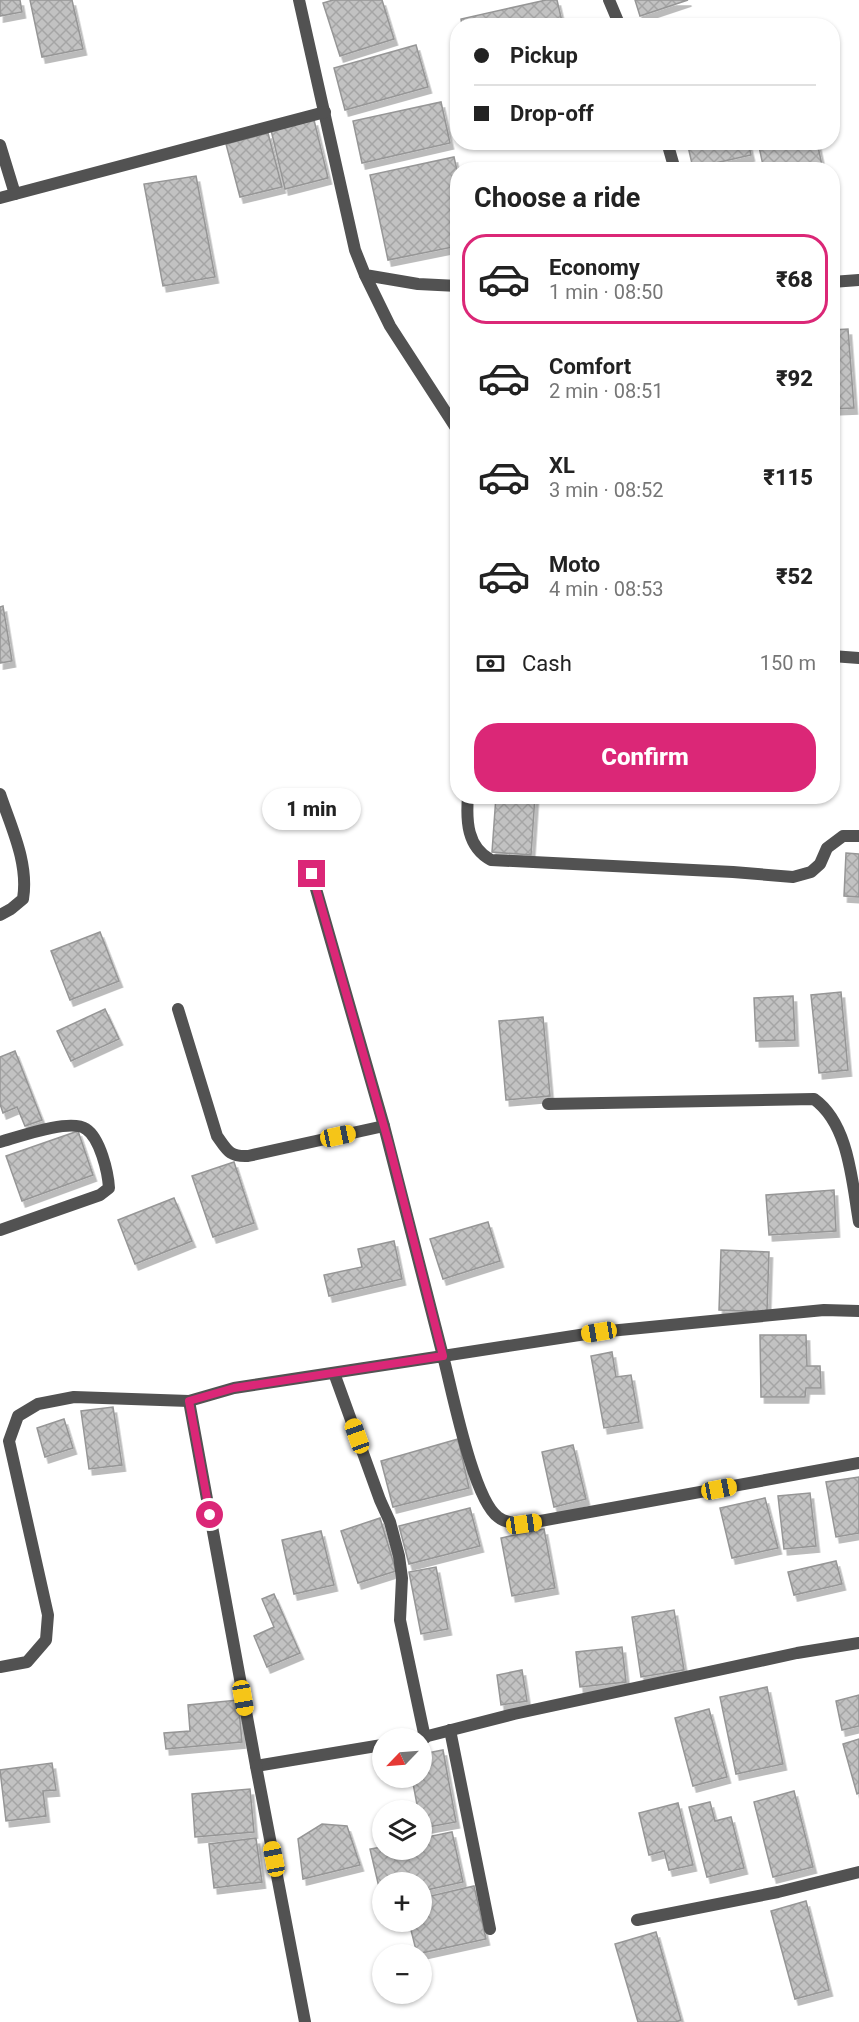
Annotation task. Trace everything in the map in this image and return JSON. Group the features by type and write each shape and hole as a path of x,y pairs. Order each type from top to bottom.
{"street":[{"path":"299,0 355,250 390,326 450,419"},
{"path":"609,0 617,18"},
{"path":"0,198 325,112"},
{"path":"0,145 15,194"},
{"path":"365,275 418,284 450,286"},
{"path":"840,281 859,280"},
{"path":"840,657 859,658"},
{"path":"0,794 23,866 26,884 23,898 0,915"},
{"path":"468,804 469,831 481,855 491,860 793,877 811,872 820,864 827,849 843,836 859,836"},
{"path":"312,874 384,1126 477,1485 488,1506 498,1517 509,1522 524,1524 556,1520 859,1463"},
{"path":"178,1008 217,1136 229,1152 236,1156 248,1156 384,1126"},
{"path":"548,1104 814,1099 825,1107 836,1121 857,1196 859,1222"},
{"path":"0,1142 38,1131 71,1125 86,1128 98,1144 108,1176 109,1188 100,1196 0,1230"},
{"path":"0,1667 27,1662 46,1640 48,1615 9,1441 18,1416 38,1404 74,1398 189,1401 234,1388 599,1332 824,1310 859,1311"},
{"path":"334,1373 390,1522 399,1556 402,1578 400,1620 421,1728"},
{"path":"189,1401 305,2022"},
{"path":"432,1735 514,1714 859,1642"},
{"path":"450,1730 490,1929"},
{"path":"256,1766 372,1747"},
{"path":"637,1920 778,1892 859,1872"}],"building":[{"path":"0,0 20,0 22,12 0,16"},
{"path":"30,0 72,0 83,49 42,57"},
{"path":"333,0 382,0 394,39 340,56 323,3"},
{"path":"546,0 557,0 561,18 465,18"},
{"path":"635,0 688,0 640,16"},
{"path":"416,45 428,87 345,110 334,68"},
{"path":"441,102 450,143 362,163 353,121"},
{"path":"314,120 328,178 285,189 271,130"},
{"path":"268,133 282,187 240,197 226,144"},
{"path":"689,150 750,150 751,155 720,162 692,162"},
{"path":"760,150 819,150 821,162 762,162"},
{"path":"454,157 455,162 450,162 450,248 388,260 370,175"},
{"path":"196,176 215,277 163,286 144,184"},
{"path":"848,329 854,408 840,409 840,330"},
{"path":"3,606 12,661 0,663 0,607"},
{"path":"495,804 534,804 531,855 492,852"},
{"path":"846,853 859,854 859,897 844,896"},
{"path":"100,932 119,981 70,1000 51,951"},
{"path":"841,992 848,1070 819,1073 811,995"},
{"path":"793,996 795,1040 756,1041 754,998"},
{"path":"105,1009 119,1039 71,1061 57,1031"},
{"path":"543,1017 550,1096 506,1100 499,1021"},
{"path":"15,1051 42,1120 25,1126 17,1107 3,1113 0,1104 0,1057"},
{"path":"78,1131 93,1175 22,1201 6,1156"},
{"path":"234,1162 254,1223 213,1237 192,1176"},
{"path":"834,1190 836,1231 769,1235 766,1195"},
{"path":"174,1198 192,1241 135,1264 118,1220"},
{"path":"488,1222 500,1261 443,1279 430,1239"},
{"path":"394,1241 402,1279 329,1296 324,1275 362,1267 358,1249"},
{"path":"721,1250 769,1252 767,1312 719,1310"},
{"path":"760,1335 806,1335 807,1366 820,1366 821,1388 806,1388 805,1397 761,1397"},
{"path":"612,1352 616,1377 631,1375 639,1422 604,1428 591,1356"},
{"path":"113,1407 122,1465 89,1469 81,1411"},
{"path":"64,1419 73,1448 45,1457 37,1428"},
{"path":"458,1439 469,1488 393,1507 381,1461"},
{"path":"573,1445 586,1499 554,1507 542,1452"},
{"path":"859,1477 859,1533 836,1537 826,1482"},
{"path":"810,1493 816,1546 784,1549 778,1496"},
{"path":"765,1498 778,1548 732,1558 720,1508"},
{"path":"470,1508 480,1546 409,1564 399,1526"},
{"path":"380,1518 396,1571 358,1583 341,1531"},
{"path":"544,1529 555,1588 512,1596 501,1538"},
{"path":"321,1531 334,1585 294,1594 282,1540"},
{"path":"836,1561 842,1584 794,1595 788,1572"},
{"path":"436,1567 448,1629 421,1634 409,1572"},
{"path":"274,1594 300,1653 267,1667 254,1636 274,1627 262,1599"},
{"path":"674,1610 684,1670 641,1677 632,1617"},
{"path":"622,1647 626,1682 580,1687 576,1652"},
{"path":"522,1670 527,1701 501,1705 497,1675"},
{"path":"767,1687 783,1764 736,1774 720,1697"},
{"path":"859,1695 859,1726 842,1730 836,1701"},
{"path":"238,1700 242,1742 166,1749 164,1733 190,1731 188,1705"},
{"path":"709,1709 727,1777 693,1786 675,1718"},
{"path":"859,1739 859,1793 857,1794 843,1744"},
{"path":"443,1750 456,1822 432,1826 432,1800 416,1800 414,1788 432,1788 432,1752"},
{"path":"52,1763 56,1790 43,1791 46,1816 6,1821 0,1770"},
{"path":"250,1789 254,1832 195,1837 192,1794"},
{"path":"794,1791 813,1867 773,1877 754,1802"},
{"path":"710,1802 715,1821 731,1817 744,1868 707,1877 689,1807"},
{"path":"678,1803 693,1865 669,1870 664,1851 649,1855 639,1813"},
{"path":"322,1824 347,1826 360,1865 303,1879 298,1839"},
{"path":"452,1832 463,1882 432,1889 432,1872 375,1872 373,1860 432,1860 432,1836"},
{"path":"256,1838 262,1882 214,1888 209,1844"},
{"path":"474,1886 486,1939 432,1951 432,1944 414,1944 412,1932 432,1932 432,1896"},
{"path":"806,1901 829,1990 795,1999 771,1911"},
{"path":"656,1932 681,2020 676,2022 638,2022 615,1944"}],"route":[{"path":"210,1515 189,1401 234,1388 443,1356 389,1144 312,874"}]}
